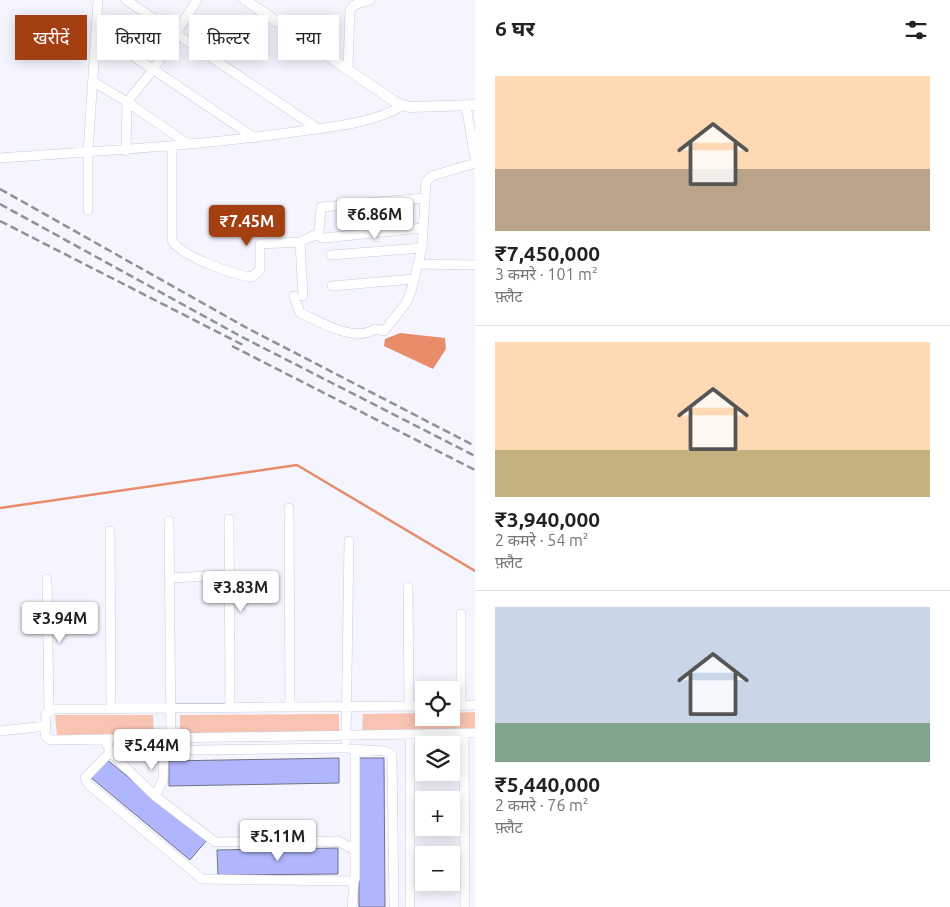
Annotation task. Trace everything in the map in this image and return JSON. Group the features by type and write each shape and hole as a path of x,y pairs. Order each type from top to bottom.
{"street":[{"path":"88,210 88,152 98,0"},
{"path":"126,0 148,15"},
{"path":"179,29 196,0"},
{"path":"245,0 404,105"},
{"path":"348,68 350,10 354,5 370,0"},
{"path":"96,31 255,138"},
{"path":"179,36 318,129"},
{"path":"126,151 127,102 159,60"},
{"path":"94,82 188,144"},
{"path":"0,158 126,151 255,138 318,129 380,117 404,105 471,106 475,158"},
{"path":"172,146 172,240 176,247 212,267 252,277 260,270 260,244 300,242 317,236 324,238 422,228"},
{"path":"300,242 298,296 300,312 350,334 367,335 375,329 384,330 406,303 414,279 422,248 425,186 429,178 475,163"},
{"path":"317,236 319,233 321,207 424,198"},
{"path":"331,255 422,248"},
{"path":"418,264 475,265"},
{"path":"332,286 414,279"},
{"path":"289,508 290,706"},
{"path":"229,519 230,708"},
{"path":"169,521 171,738"},
{"path":"110,531 111,708"},
{"path":"346,748 349,541"},
{"path":"170,578 229,575"},
{"path":"47,579 49,710 46,714 45,735 50,740 475,733"},
{"path":"408,588 408,707"},
{"path":"461,614 461,706 475,705"},
{"path":"49,710 290,706 415,707"},
{"path":"0,731 46,726"},
{"path":"464,733 464,907"},
{"path":"410,735 410,907"},
{"path":"105,739 110,752 155,796 215,842 338,841 355,850"},
{"path":"354,880 209,880 196,876 86,782 87,775 110,752 346,748 385,751 392,755 394,907"},
{"path":"155,796 163,780 164,750"},
{"path":"352,907 355,850 355,750"}],"shaded area":[{"path":"400,333 445,338 446,349 433,369 384,346 385,339"},
{"path":"475,712 475,732 362,732 363,714 415,713 415,726 460,726 460,713"},
{"path":"339,714 339,733 180,733 180,715"},
{"path":"55,715 153,715 154,734 57,735"}],"building":[{"path":"105,758 206,841 190,860 89,776"},
{"path":"339,758 339,783 169,786 169,761"},
{"path":"358,758 384,758 385,907 359,907"},
{"path":"338,848 338,874 218,875 217,850"}],"waterway":[{"path":"0,508 297,465 475,571"}],"railway":[{"path":"0,189 247,328 475,446"},
{"path":"0,204 242,337 475,456"},
{"path":"0,221 243,345"},
{"path":"232,346 475,470"}]}
